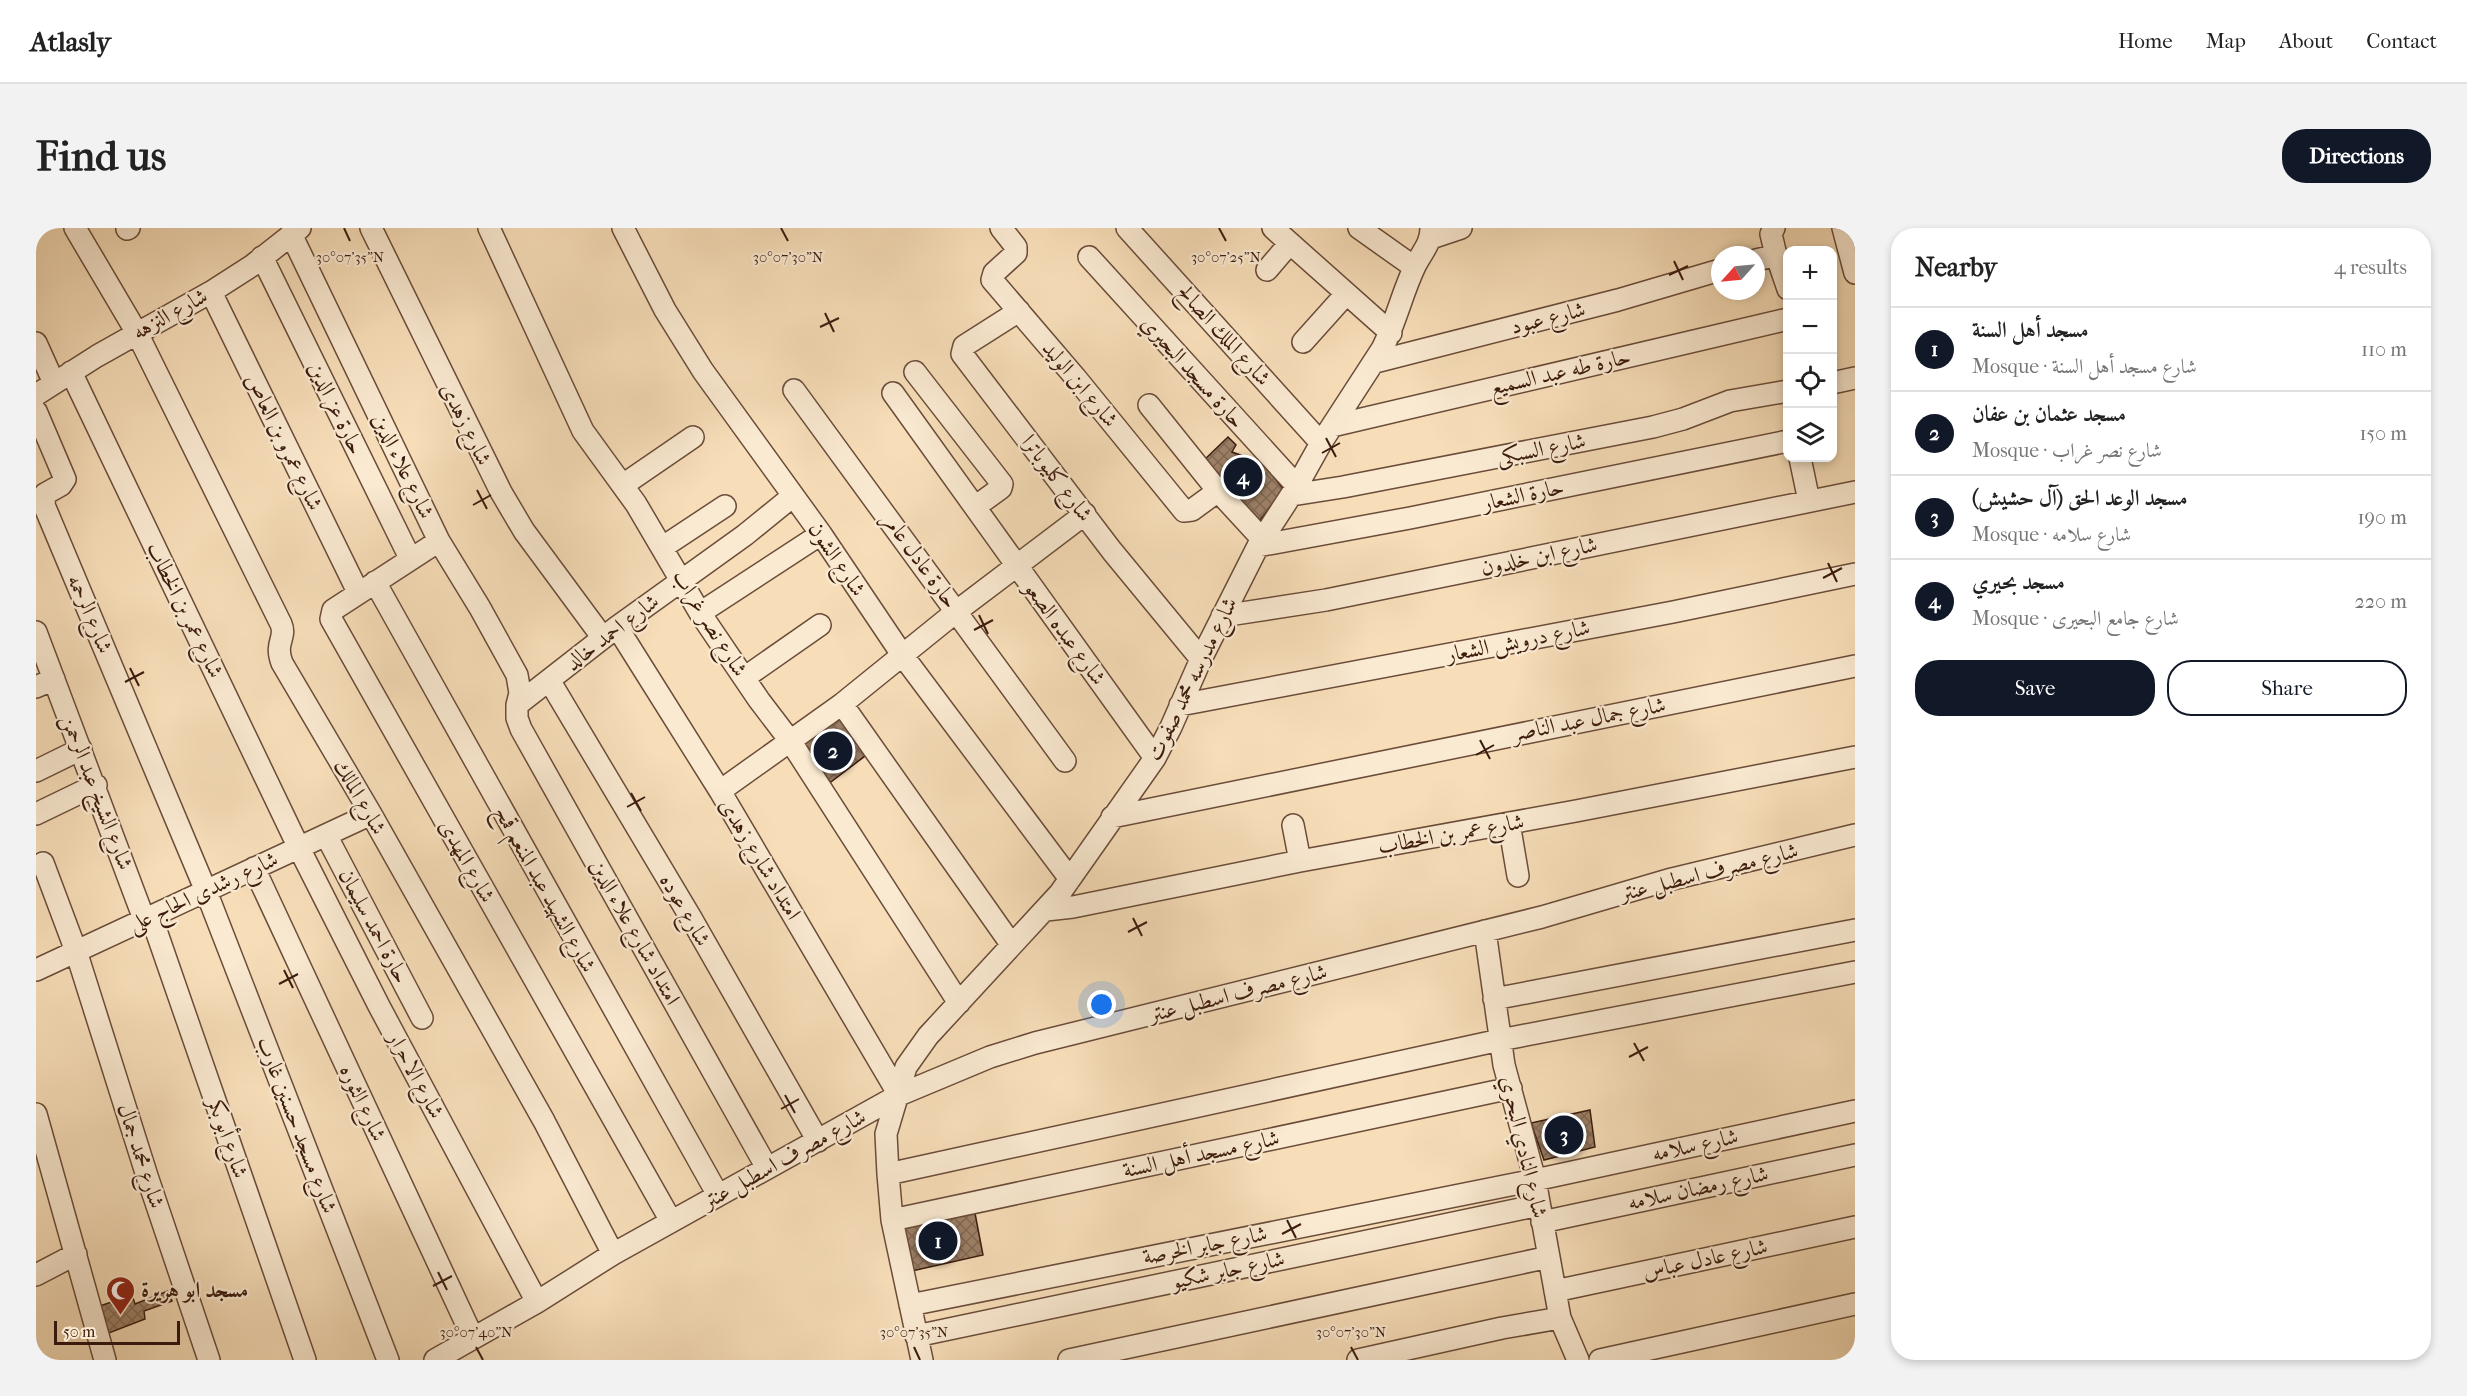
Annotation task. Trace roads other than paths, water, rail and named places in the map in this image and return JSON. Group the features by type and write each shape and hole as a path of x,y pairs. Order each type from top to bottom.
{"street":[{"name":"شارع المالك","path":"75,228 136,333 281,624 284,633 278,644 278,652 282,663 371,814 544,1121 613,1254"},
{"name":"شارع زهدى","path":"371,228 501,492 524,531 610,632"},
{"name":"شارع نصر غراب","path":"489,228 573,413 594,448 623,485 663,547 700,613 791,742 958,1003"},
{"name":"شارع الشون","path":"623,228 683,341 821,534 903,656 1070,879"},
{"name":"شارع ابن الوليد","path":"1000,228 1016,247 1016,253 991,277 1019,311 1082,384 1184,510 1192,510 1218,491"},
{"name":"شارع الملك الصالح","path":"1127,228 1326,434"},
{"path":"1273,228 1390,333"},
{"path":"1359,228 1414,267"},
{"path":"1431,233 1461,228"},
{"path":"1774,228 1765,256 1783,282"},
{"path":"1843,228 1855,273"},
{"name":"شارع النزهه","path":"36,395 136,333 211,292 296,231"},
{"name":"شارع علاء الدين","path":"296,231 439,541 517,675 519,699"},
{"name":"شارع مدرسه محمد صفوت","path":"922,1360 892,1220 888,1174 886,1134 906,1067 928,1036 1011,944 1046,910 1155,758 1222,616 1261,543 1326,434 1375,362 1390,333 1414,267 1431,233"},
{"path":"1267,270 1290,243"},
{"name":"حارة عز الدين","path":"262,257 410,558"},
{"name":"حارة مسجد البحيري","path":"1089,258 1294,491"},
{"name":"شارع عبود","path":"1375,362 1618,300 1711,273"},
{"name":"شارع عمرو بن العاص","path":"211,292 366,587"},
{"path":"1303,342 1346,294"},
{"name":"شارع كليوباترا","path":"1019,311 964,346 962,354 1141,588 1201,659"},
{"name":"حارة طه عبد السميع","path":"1326,434 1783,320"},
{"name":"شارع عمر بن الخطاب","path":"36,343 62,378 299,848"},
{"path":"915,372 1002,484 1001,488 975,507"},
{"path":"1837,381 1855,378"},
{"name":"حارة عادل عامر","path":"794,390 1065,761"},
{"name":"شارع السبكى","path":"1294,491 1343,487 1653,427 1683,419 1730,401 1783,392"},
{"name":"شارع عبده الصعو","path":"893,393 1155,758"},
{"path":"1149,405 1261,543"},
{"name":"شارع الرحمه","path":"36,411 64,479 61,485 45,494 44,506 206,891"},
{"path":"623,485 693,437"},
{"name":"حارة الشعار","path":"1261,543 1410,518 1783,442"},
{"path":"1801,462 1809,501"},
{"name":"شارع ابن خلدون","path":"1222,616 1326,600 1855,492"},
{"name":"شارع احمد خالد","path":"519,699 549,680 610,632 754,529 793,496"},
{"path":"663,547 725,506"},
{"path":"720,791 842,704 957,611 1085,514"},
{"path":"700,613 821,534"},
{"name":"شارع المهدى","path":"439,541 333,610 331,619 671,1221"},
{"name":"شارع درويش الشعار","path":"1180,705 1664,614 1855,574"},
{"name":"شارع الشهيد عبد المنعم قمح","path":"366,587 718,1195"},
{"path":"744,678 820,625"},
{"name":"شارع الشيخ عبد الرحمن","path":"36,632 45,683 81,749 148,918"},
{"name":"امتداد شارع زهدى","path":"610,632 720,791 899,1095"},
{"name":"شارع جمال عبد الناصر","path":"1112,817 1855,666"},
{"name":"شارع عوده","path":"549,680 691,918 818,1141"},
{"name":"امتداد شارع علاء الدين","path":"519,699 517,718 522,729 767,1168"},
{"path":"842,704 1011,944"},
{"path":"36,771 81,749"},
{"name":"شارع عمر بن الخطاب","path":"1046,910 1855,757"},
{"path":"36,814 96,785"},
{"name":"شارع رشدى الحاج على","path":"36,970 371,814"},
{"path":"1509,824 1518,876"},
{"path":"1293,825 1300,861"},
{"name":"حارة احمد سليمان","path":"326,835 422,1018"},
{"name":"شارع مصرف اسطبل عنتر","path":"435,1360 537,1302 613,1254 899,1095 990,1057 1035,1043 1485,931 1668,880 1855,835"},
{"name":"شارع الاحرار","path":"299,848 379,1006 537,1302"},
{"name":"شارع محمد جمال","path":"43,863 76,951 150,1186 209,1360"},
{"name":"شارع الثوره","path":"254,868 473,1338"},
{"name":"شارع مسجد حسنين غارب","path":"206,891 388,1360"},
{"name":"شارع أبو بكر","path":"148,918 305,1360"},
{"path":"1494,999 1855,930"},
{"name":"شارع النادي البحري","path":"1485,931 1500,1040 1535,1179 1560,1318 1578,1360"},
{"path":"888,1174 1500,1040 1855,972"},
{"name":"شارع مسجد أهل السنة","path":"892,1220 1511,1088"},
{"name":"شارع سلامه","path":"1535,1179 1855,1111"},
{"path":"37,1119 43,1169 76,1254 105,1360"},
{"name":"شارع رمضان سلامه","path":"1541,1213 1855,1155"},
{"name":"شارع جابر الخرصة","path":"910,1305 1535,1179"},
{"name":"شارع جابر شكيو","path":"916,1336 1541,1213"},
{"name":"شارع عادل عباس","path":"1555,1291 1855,1227"},
{"path":"36,1275 76,1254"},
{"path":"1070,1360 1549,1257"},
{"path":"1600,1360 1855,1304"},
{"path":"1358,1360 1502,1328 1560,1318"}],"place":[{"name":"مسجد بحيري","path":"1243,477"},
{"name":"مسجد عثمان بن عفان","path":"833,751"},
{"name":"مسجد الوعد الحق (آل حشيش)","path":"1564,1135"},
{"name":"مسجد أهل السنة","path":"938,1241"},
{"name":"مسجد ابو هريرة","path":"120,1316"}]}
